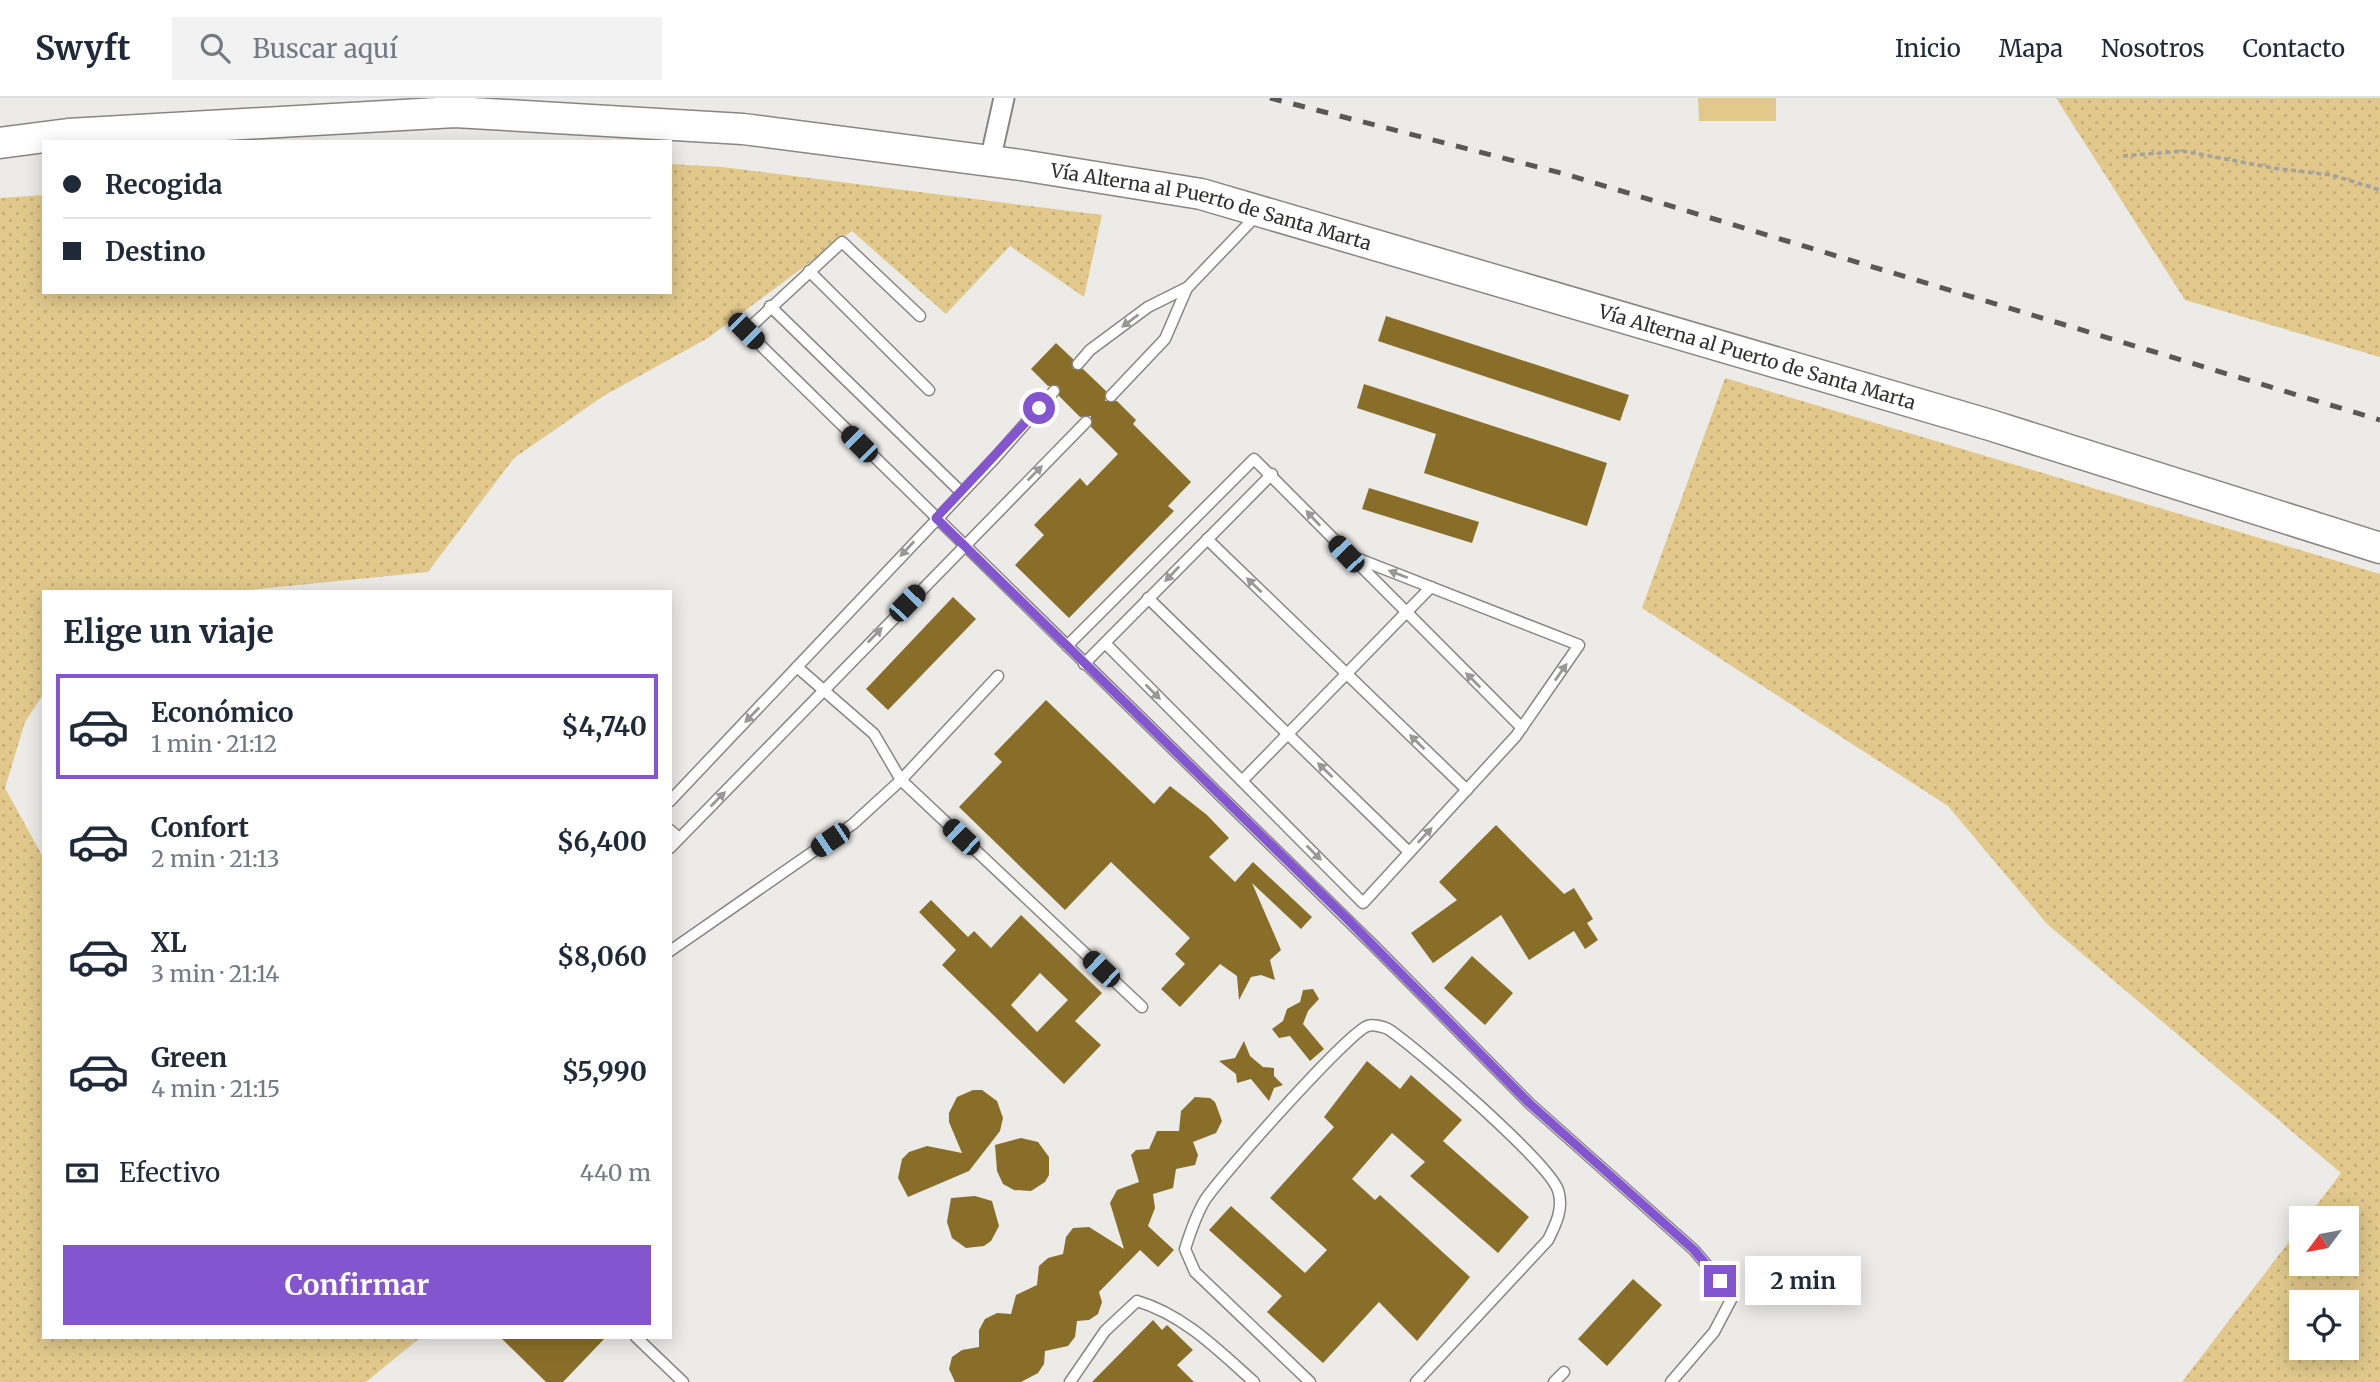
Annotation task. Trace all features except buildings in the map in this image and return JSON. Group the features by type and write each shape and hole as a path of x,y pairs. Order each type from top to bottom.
{"main road":[{"name":"Vía Alterna al Puerto de Santa Marta","path":"0,142 68,134 455,112 743,129 990,161 1202,194 1990,425 2380,548"}],"street":[{"path":"990,161 1004,98"}],"lane":[{"path":"1078,364 1090,350 1148,307 1188,287 1260,212"},
{"path":"920,316 842,242 746,331 1345,918 1529,1103 1694,1250 1733,1296 1714,1332 1671,1382"},
{"path":"809,271 929,390"},
{"path":"1111,396 1165,339 1188,287"},
{"path":"770,306 961,492"},
{"path":"672,799 1054,391"},
{"path":"672,846 1086,422"},
{"path":"1067,646 1252,459 1256,459 1346,554 1522,728"},
{"path":"1084,664 1272,474"},
{"path":"1207,539 1466,790"},
{"path":"1105,643 1363,903 1522,728 1579,645 1346,554"},
{"path":"1242,781 1431,587"},
{"path":"1149,598 1409,852"},
{"path":"797,667 874,734 901,780 1142,1007"},
{"path":"672,950 853,824 901,780 998,676"},
{"path":"672,832 679,838"},
{"path":"1310,1382 1203,1281 1195,1272 1185,1249 1205,1199 1349,1037 1368,1026 1386,1027 1432,1064 1538,1161 1558,1190 1560,1217 1548,1240 1416,1382"},
{"path":"1070,1382 1105,1331 1137,1301 1162,1308 1195,1331 1254,1382"},
{"path":"638,1339 683,1382"},
{"path":"1554,1382 1564,1372"}],"path":[{"path":"2123,156 2183,151 2248,164 2332,175 2380,190"}],"shaded area":[{"path":"1698,98 1776,98 1776,121 1699,121"},
{"path":"2056,98 2380,98 2380,357 2185,300"},
{"path":"672,164 722,167 1102,215 1084,297 1010,246 946,314 852,231 708,338 605,395 514,458 428,572 248,590 42,590 42,696 25,722 5,788 42,855 42,1339 419,1339 366,1382 0,1382 0,198 42,195 42,294 672,294"},
{"path":"1725,378 2380,574 2380,1382 2182,1382 2289,1242 2289,1276 2359,1276 2359,1206 2316,1206 2341,1173 2047,924 1948,806 1642,608"}],"railway":[{"path":"1270,98 1565,174 2380,420"}],"route":[{"path":"1039,408 936,518 1347,919 1529,1103 1694,1250 1720,1281"}]}
